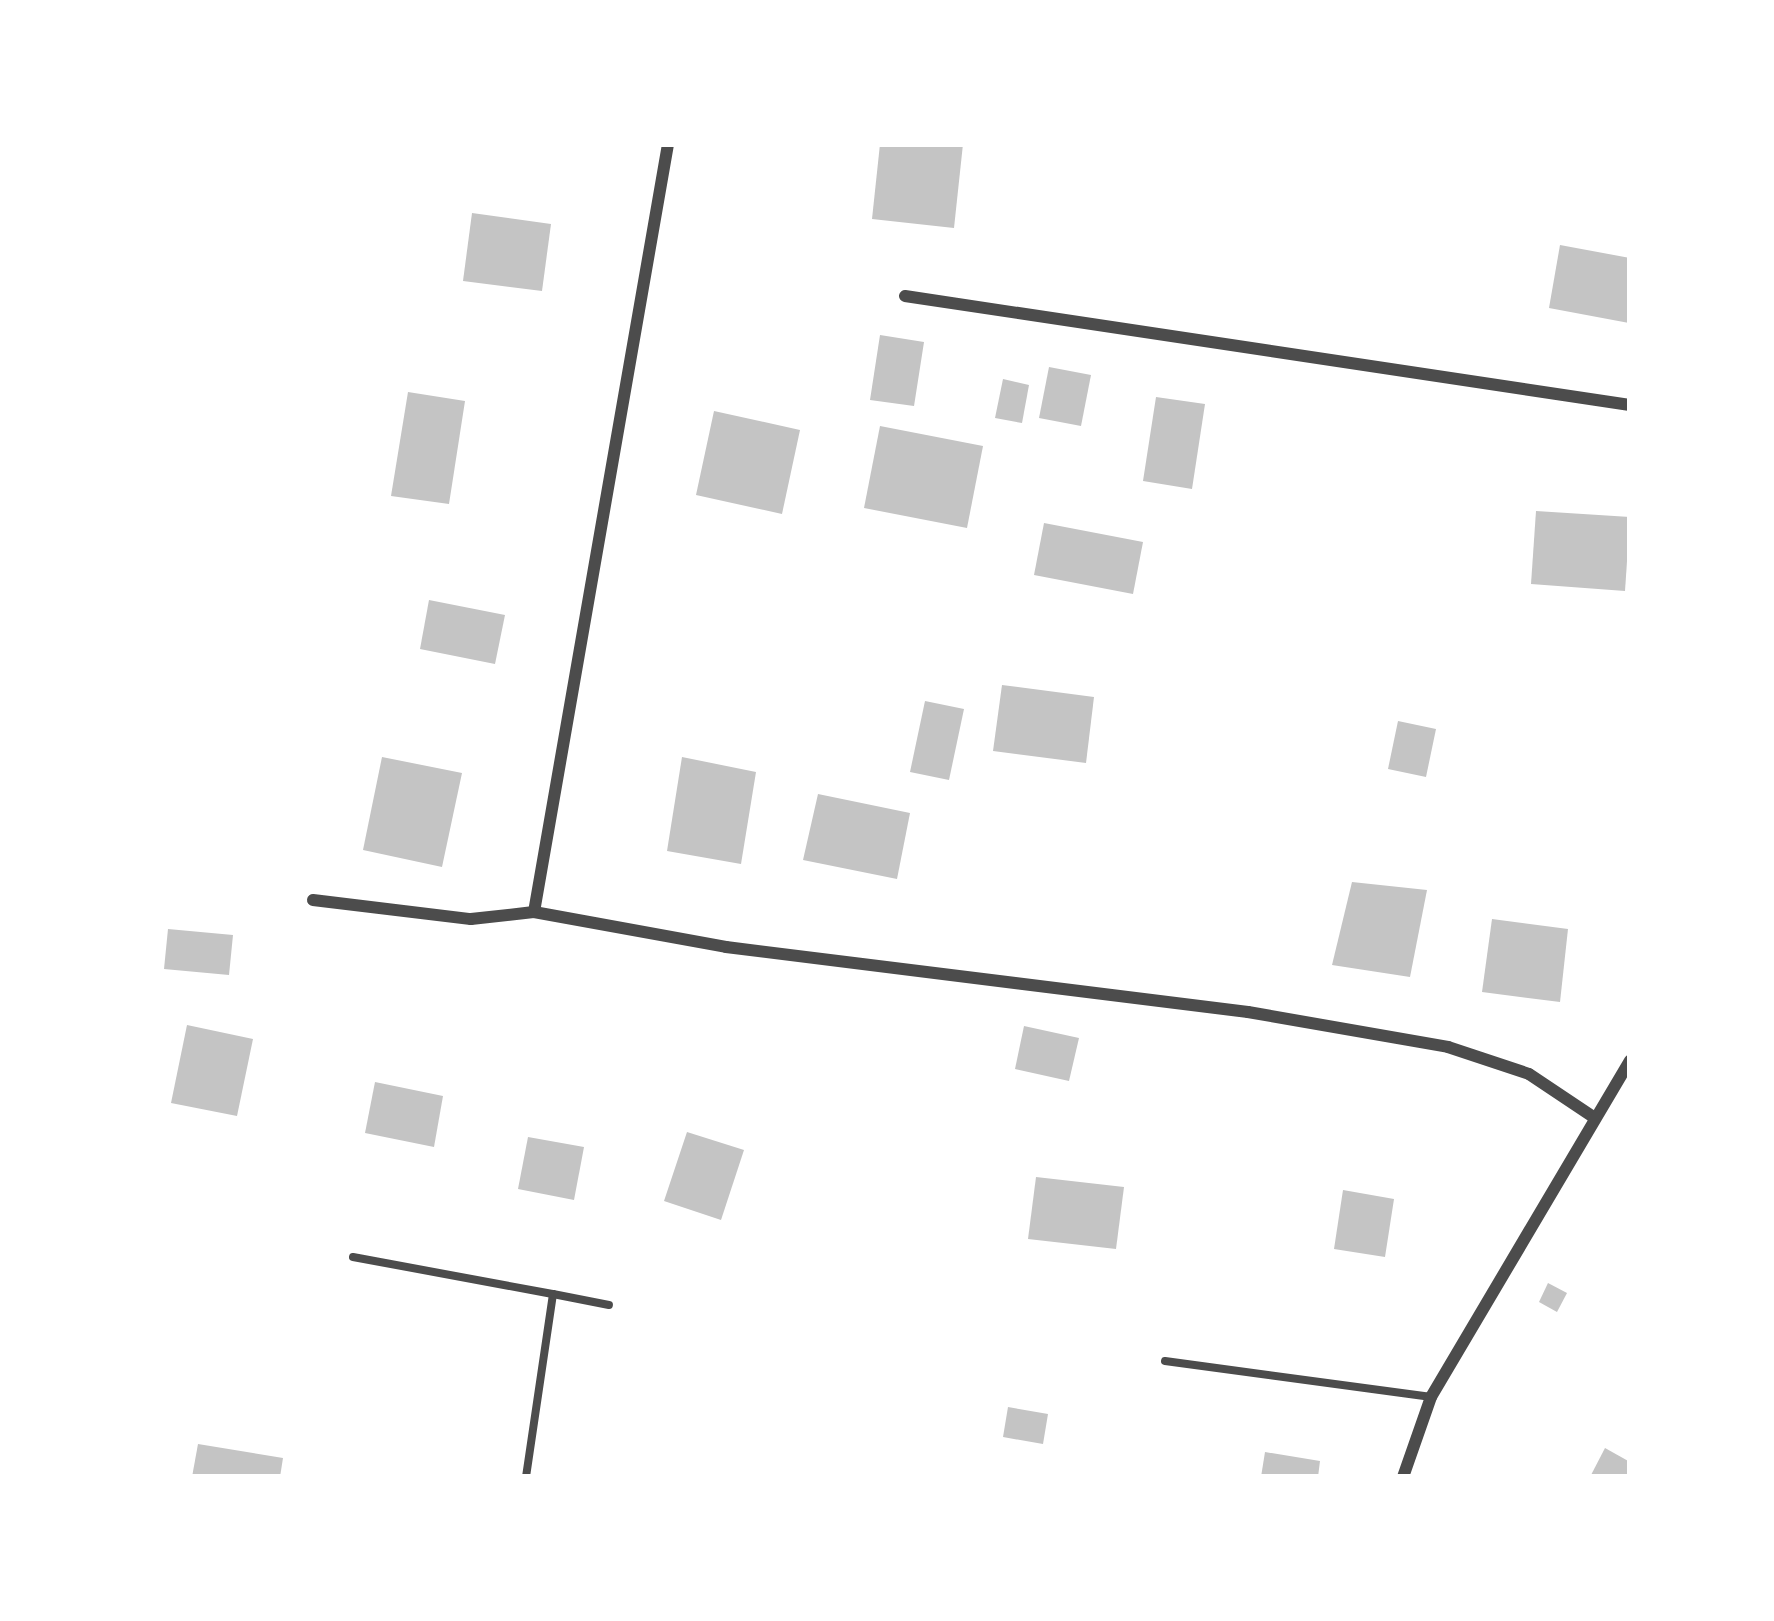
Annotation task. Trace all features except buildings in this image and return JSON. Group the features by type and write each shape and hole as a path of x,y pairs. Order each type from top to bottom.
{"street":[{"path":"534,912 668,144"},
{"path":"905,296 1630,405"},
{"path":"313,900 471,919 534,912 726,947 1248,1012 1448,1047 1529,1074 1592,1116"},
{"path":"1402,1477 1431,1397 1592,1116 1630,1060"}],"lane":[{"path":"353,1257 609,1305"},
{"path":"526,1477 553,1294"},
{"path":"1165,1361 1431,1397"}]}
